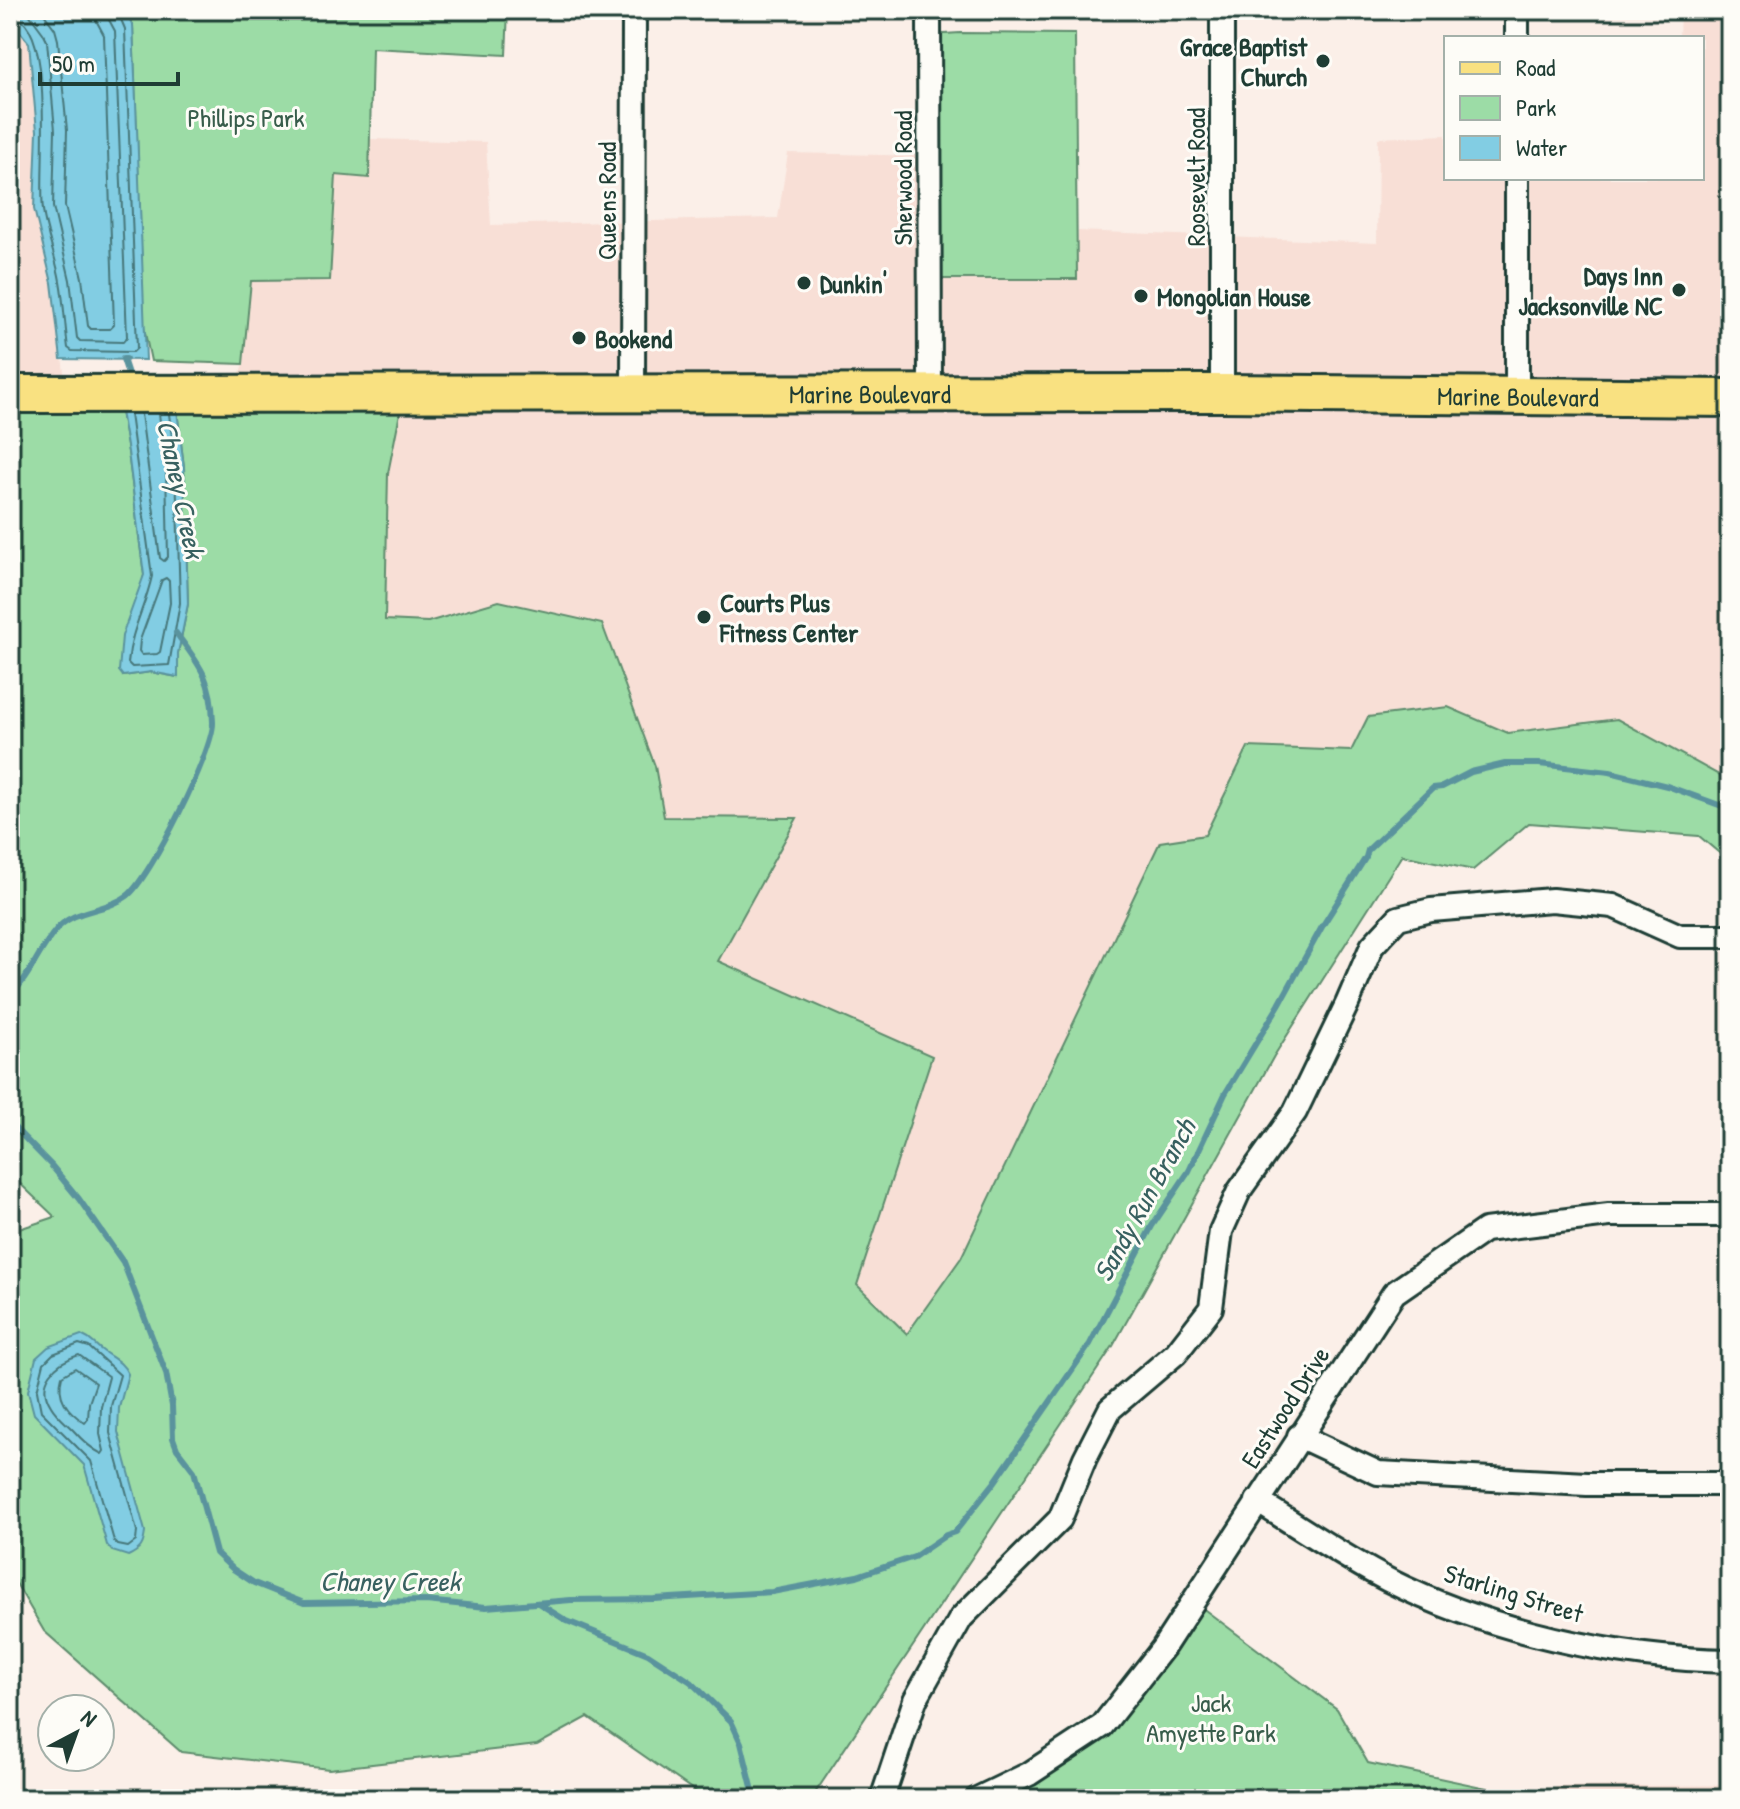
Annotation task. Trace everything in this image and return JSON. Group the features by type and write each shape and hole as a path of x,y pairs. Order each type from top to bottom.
{"main road":[{"name":"Marine Boulevard","path":"10,394 1222,393 1730,398"}],"street":[{"name":"Queens Road","path":"633,393 634,10"},
{"name":"Sherwood Road","path":"929,10 930,394"},
{"name":"Roosevelt Road","path":"1222,10 1222,393"},
{"path":"1517,10 1517,36"},
{"path":"1517,180 1517,396"},
{"path":"882,1799 915,1700 961,1618 1060,1519 1085,1458 1110,1409 1176,1353 1211,1308 1221,1231 1239,1191 1295,1112 1372,946 1398,918 1431,910 1552,900 1613,906 1680,936 1730,936"},
{"name":"Eastwood Drive","path":"977,1799 1029,1774 1102,1726 1163,1648 1394,1293 1485,1230 1609,1215 1730,1215"},
{"path":"1299,1436 1378,1473 1587,1484 1730,1484"},
{"name":"Starling Street","path":"1257,1501 1387,1579 1458,1610 1547,1637 1659,1657 1730,1661"}],"shaded area":[{"path":"1680,10 1730,10 1730,781 1617,719 1508,733 1448,707 1351,751 1248,747 1205,835 1160,842 961,1258 907,1334 272,1085 385,620 388,473 404,394 232,394 243,364 251,281 330,280 336,174 369,178 370,139 486,142 491,225 778,218 788,153 930,156 1077,279 1078,231 1377,243 1378,138 1444,135 1444,180 1704,180 1704,36 1679,36"},
{"path":"10,19 29,43 37,131 34,209 52,283 67,394 10,394"},
{"path":"1730,1785 1730,1799 1550,1799 1556,1787"}],"green space":[{"name":"Phillips Park","path":"124,10 508,10 506,55 372,48 369,178 336,175 330,280 251,281 243,364 151,361 144,328 133,25"},
{"path":"1075,34 1077,279 931,279 929,35"},
{"path":"404,393 388,473 385,620 428,622 499,601 602,624 655,766 664,817 797,818 718,961 932,1056 857,1285 907,1334 961,1258 1160,842 1205,835 1248,747 1351,751 1368,717 1448,707 1508,733 1617,719 1730,781 1730,862 1699,836 1529,823 1473,870 1402,855 1274,1056 1113,1346 811,1799 694,1799 696,1792 588,1717 537,1745 329,1769 181,1752 44,1631 10,1573 10,1232 55,1217 10,1174 10,394 118,394 144,575 123,676 151,672 177,677 178,653 188,604 184,467 175,394"},
{"name":"Jack Amyette Park","path":"1193,1601 1337,1709 1368,1763 1539,1799 977,1799 1102,1726"}],"water":[{"path":"10,10 124,10 133,25 146,360 61,359 52,283 34,209 37,131 29,43 10,19"},
{"path":"118,394 175,394 184,467 188,604 178,653 178,677 151,672 123,676 119,671 122,636 144,575"},
{"path":"81,1335 120,1363 128,1374 119,1408 118,1432 145,1531 141,1546 128,1556 112,1551 107,1545 84,1465 34,1414 28,1391 36,1358 48,1347"}],"waterway":[{"name":"Chaney Creek","path":"126,359 123,359 131,383"},
{"name":"Chaney Creek","path":"10,996 63,923 119,901 137,885 165,841 192,785 211,737 212,707 203,673 176,633"},
{"name":"Sandy Run Branch","path":"10,1123 79,1199 123,1262 166,1373 172,1406 173,1438 177,1449 194,1471 216,1553 254,1583 304,1603 426,1601 486,1607 571,1600 772,1592 857,1576 914,1557 955,1532 994,1483 1090,1344 1152,1226 1189,1171 1225,1094 1368,850 1433,788 1442,787 1471,772 1505,764 1539,764 1610,772 1667,786 1730,809"},
{"path":"538,1603 567,1621 648,1654 691,1682 731,1721 741,1743 755,1799"}],"place":[{"name":"Grace Baptist Church","path":"1323,61"},
{"name":"Dunkin'","path":"804,283"},
{"name":"Days Inn Jacksonville NC","path":"1679,290"},
{"name":"Mongolian House","path":"1141,296"},
{"name":"Bookend","path":"579,338"},
{"name":"Courts Plus Fitness Center","path":"704,617"}]}
